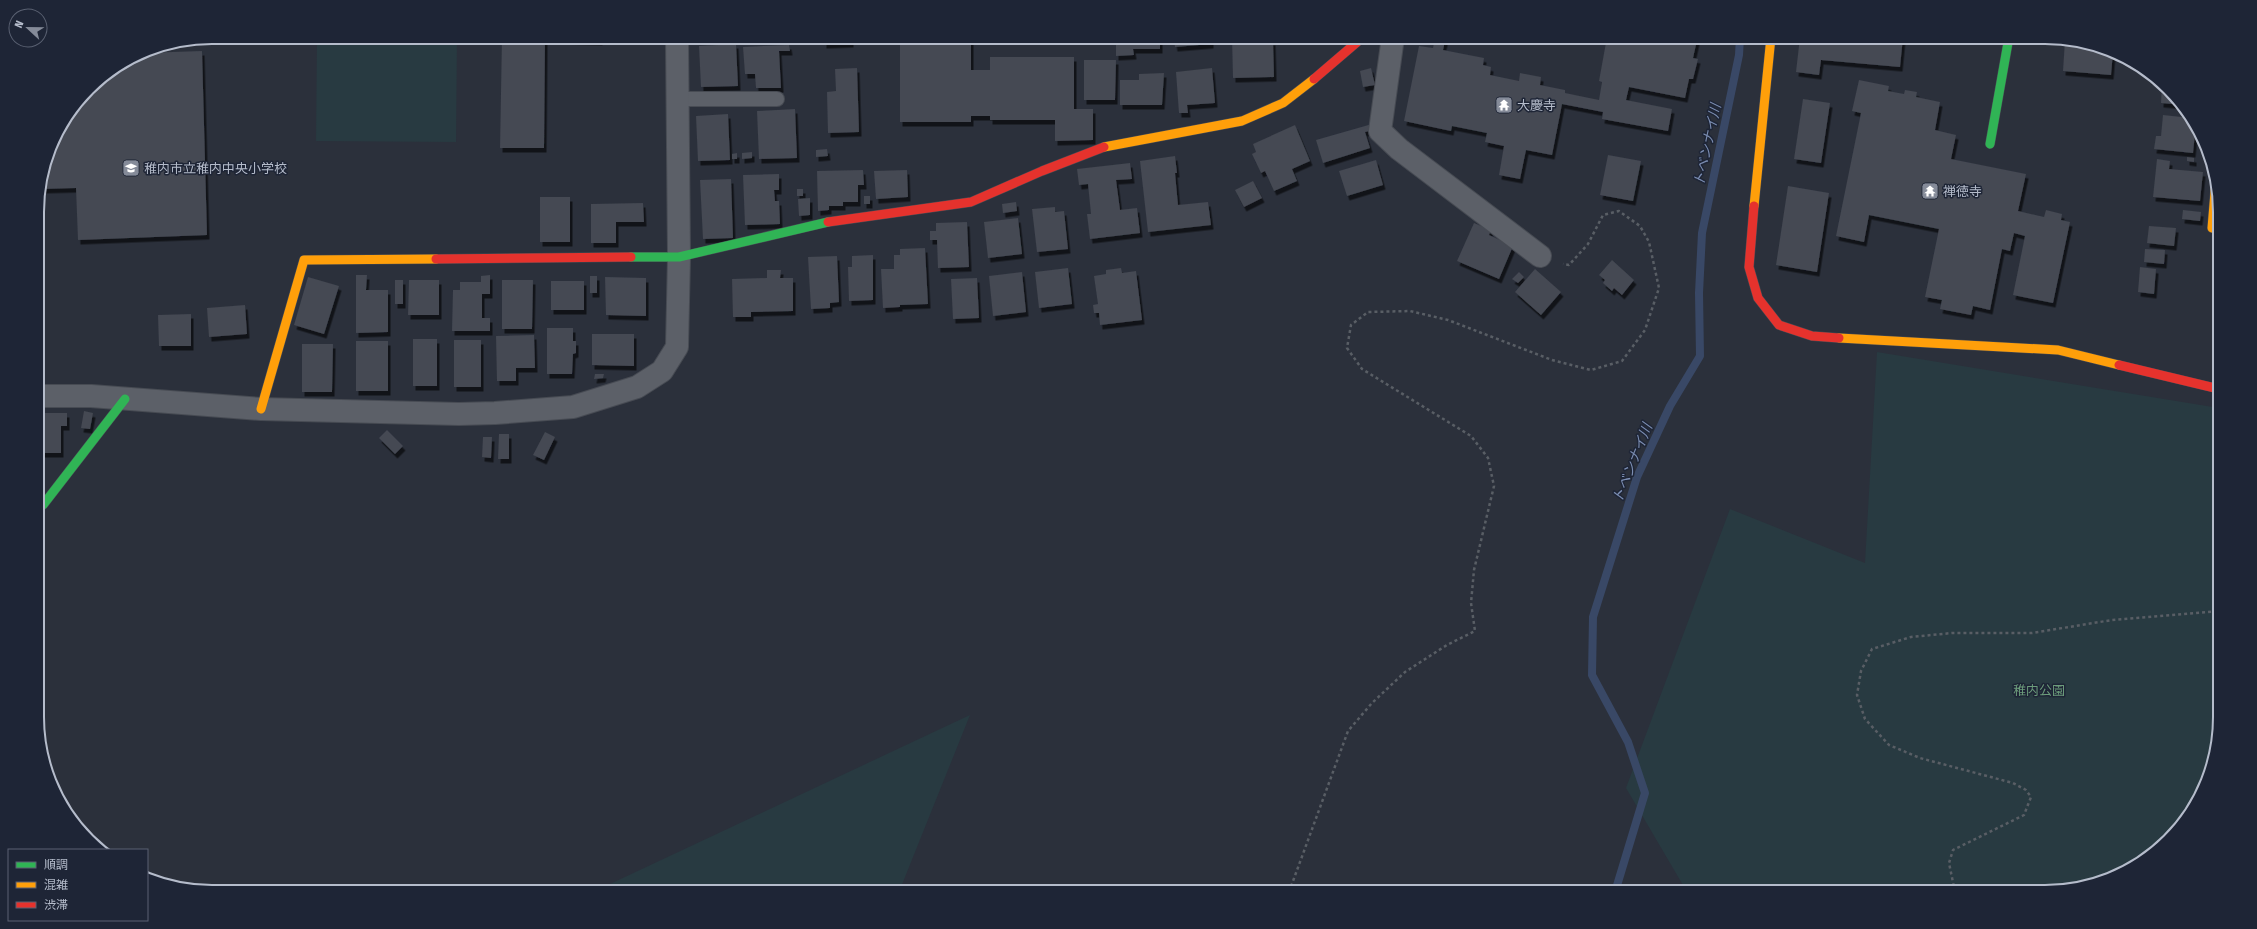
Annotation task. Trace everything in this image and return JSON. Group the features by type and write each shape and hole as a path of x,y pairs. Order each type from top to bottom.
{"street":[{"path":"44,396 125,399 261,409 495,413 573,407 637,387 662,371 677,347 679,257 677,44"},
{"path":"261,409 304,260 679,257 828,222 971,202 1042,171 1108,146 1242,121 1283,103 1355,44"},
{"path":"1392,44 1380,131 1399,149 1540,256"},
{"path":"1770,44 1760,133 1748,267 1758,298 1779,325 1812,336 1876,342 2058,350 2213,388"},
{"path":"1990,144 2008,44"},
{"path":"2213,216 2213,228"},
{"path":"44,504 125,399"}],"lane":[{"path":"678,99 777,99"}],"path":[{"path":"1292,885 1348,731 1372,702 1405,672 1447,645 1475,630 1471,603 1474,570 1479,542 1489,512 1494,486 1488,458 1471,436 1362,369 1347,348 1352,325 1368,312 1410,311 1448,320 1552,360 1591,370 1622,361 1645,330 1658,288 1649,242 1640,226 1619,211 1603,216 1588,244 1569,266 1540,256"},
{"path":"1954,885 1949,863 1953,850 2024,814 2031,797 2026,790 2013,783 1920,758 1889,745 1865,719 1857,695 1861,671 1872,650 1911,637 1952,633 2032,633 2112,620 2213,612"}],"green space":[{"path":"317,44 457,44 456,142 316,141"},
{"name":"稚内公園","path":"1877,352 2213,407 2212,739 2204,771 2196,791 2185,810 2164,836 2138,857 2119,868 2099,876 2067,884 1683,885 1626,788 1730,509 1865,563"},
{"path":"970,715 902,885 608,885"}],"building":[{"path":"502,44 545,44 544,148 500,148"},
{"path":"736,44 738,86 701,87 699,46"},
{"path":"900,44 971,44 971,70 990,70 990,57 1074,57 1074,109 1093,109 1093,140 1055,141 1055,120 990,120 990,116 971,116 971,122 900,122"},
{"path":"1116,44 1160,44 1160,49 1133,49 1134,55 1116,56"},
{"path":"1175,44 1211,44 1175,47"},
{"path":"1232,44 1273,44 1274,77 1233,78"},
{"path":"1434,44 1444,44 1443,50 1484,58 1483,65 1491,67 1490,75 1519,81 1520,73 1541,77 1540,85 1565,90 1565,93 1599,100 1602,82 1599,81 1606,44 1696,44 1693,58 1698,59 1693,79 1689,79 1685,98 1629,87 1626,100 1672,109 1668,131 1602,119 1603,112 1562,104 1552,155 1526,150 1520,179 1499,175 1504,146 1485,142 1487,133 1452,126 1451,131 1404,121 1419,46 1433,48"},
{"path":"1799,44 1902,44 1900,67 1821,60 1819,75 1796,72"},
{"path":"789,45 790,51 779,51 781,88 756,88 755,74 745,74 743,47"},
{"path":"2065,45 2078,47 2112,58 2111,75 2063,71"},
{"path":"202,51 207,235 78,240 76,188 45,189 53,158 61,138 72,119 93,93 101,86 119,72 138,61 160,52"},
{"path":"1084,60 1116,60 1115,100 1084,100"},
{"path":"857,68 859,132 828,133 827,92 836,91 835,69"},
{"path":"1212,68 1215,103 1187,105 1188,113 1179,113 1176,72"},
{"path":"1371,68 1375,85 1363,87 1360,71"},
{"path":"1164,73 1162,105 1120,105 1120,80 1139,80 1139,74"},
{"path":"1859,80 1889,86 1888,91 1904,94 1905,90 1917,92 1916,97 1940,102 1935,130 1956,135 1951,159 2026,174 2018,211 2044,217 2046,210 2062,214 2061,220 2070,222 2053,303 2013,295 2025,236 2014,233 2010,251 2002,249 1990,310 1973,306 1971,315 1940,309 1942,300 1925,297 1939,229 1869,215 1864,242 1836,236 1861,113 1852,111"},
{"path":"2162,91 2173,104 2161,103"},
{"path":"1803,99 1830,103 1821,163 1794,159"},
{"path":"795,109 797,158 759,159 757,111"},
{"path":"728,114 730,160 698,161 696,116"},
{"path":"2163,115 2184,117 2195,136 2193,153 2154,149 2156,136 2161,136"},
{"path":"1372,124 1374,130 1365,132 1370,148 1323,163 1316,140"},
{"path":"1295,125 1310,161 1292,169 1297,181 1274,191 1265,171 1261,173 1252,154 1256,152 1253,144"},
{"path":"827,149 828,156 816,157 816,150"},
{"path":"752,152 752,158 742,159 742,153"},
{"path":"737,153 737,159 732,159 732,154"},
{"path":"1608,155 1641,161 1633,201 1600,195"},
{"path":"1175,156 1178,205 1208,202 1211,225 1148,232 1140,161"},
{"path":"2187,157 2194,158 2194,162 2187,161"},
{"path":"2157,159 2170,161 2169,169 2203,172 2200,201 2153,197"},
{"path":"1376,160 1383,185 1347,196 1339,171"},
{"path":"1130,163 1132,179 1116,180 1120,210 1137,208 1140,233 1090,239 1087,214 1091,214 1088,184 1079,185 1077,169"},
{"path":"863,170 864,185 858,185 858,202 843,202 843,206 829,206 829,210 818,211 817,171"},
{"path":"907,170 908,197 876,199 874,171"},
{"path":"779,174 779,190 774,190 775,201 779,201 780,224 745,225 743,175"},
{"path":"731,179 733,238 703,239 700,180"},
{"path":"1253,181 1262,198 1244,207 1235,190"},
{"path":"1788,186 1829,193 1817,272 1776,265"},
{"path":"797,189 803,189 803,196 797,196"},
{"path":"864,196 870,196 870,204 864,204"},
{"path":"540,197 570,197 570,242 540,242"},
{"path":"810,198 810,215 799,216 798,199"},
{"path":"1016,202 1017,211 1003,213 1002,204"},
{"path":"643,203 644,222 616,222 616,243 591,243 591,204"},
{"path":"1055,207 1055,212 1064,211 1068,249 1037,252 1032,209"},
{"path":"2183,210 2201,212 2200,221 2182,219"},
{"path":"1018,218 1022,254 988,258 984,222"},
{"path":"967,222 969,267 938,268 937,240 930,240 930,231 936,231 936,223"},
{"path":"1474,223 1491,230 1489,235 1513,246 1499,279 1457,261"},
{"path":"2149,226 2176,228 2174,246 2147,243"},
{"path":"925,248 928,304 900,305 900,307 883,308 881,269 894,269 894,255 900,255 900,249"},
{"path":"2145,249 2165,250 2164,264 2144,262"},
{"path":"873,255 873,300 849,301 848,267 852,267 852,256"},
{"path":"837,256 839,302 830,303 830,308 811,309 808,257"},
{"path":"1612,260 1634,280 1622,295 1614,288 1612,291 1603,283 1605,280 1599,275"},
{"path":"2140,267 2156,269 2154,294 2138,292"},
{"path":"1068,268 1072,304 1039,308 1035,272"},
{"path":"1121,268 1122,273 1136,271 1142,320 1100,325 1099,313 1094,313 1093,305 1098,304 1094,276 1106,274 1106,270"},
{"path":"1535,269 1561,292 1541,315 1515,292"},
{"path":"767,270 781,270 780,278 793,278 793,311 751,312 751,317 733,317 732,279 767,278"},
{"path":"1022,272 1026,312 993,316 989,276"},
{"path":"1519,272 1524,277 1518,283 1512,279"},
{"path":"356,275 367,275 366,290 388,290 388,332 356,333"},
{"path":"490,275 490,294 482,294 482,318 490,318 490,331 452,331 453,290 460,290 460,282 481,282 481,276"},
{"path":"590,276 597,276 597,293 590,293"},
{"path":"308,277 339,286 324,334 294,325"},
{"path":"605,277 646,278 646,316 606,315"},
{"path":"977,278 979,318 953,319 951,279"},
{"path":"395,280 403,280 403,304 395,304"},
{"path":"409,280 439,280 439,315 408,315"},
{"path":"502,280 533,280 532,329 502,329"},
{"path":"551,281 584,281 584,310 551,310"},
{"path":"245,305 247,334 209,337 207,308"},
{"path":"191,314 191,346 159,346 158,315"},
{"path":"547,328 573,328 573,341 576,341 576,353 573,354 572,374 547,374"},
{"path":"592,334 634,334 634,366 592,365"},
{"path":"534,335 535,368 516,368 516,381 497,381 496,336"},
{"path":"413,339 437,339 437,386 413,386"},
{"path":"454,340 481,340 481,387 454,387"},
{"path":"356,341 388,341 388,391 356,391"},
{"path":"302,344 333,344 332,392 302,392"},
{"path":"595,374 604,374 603,378 594,379"},
{"path":"84,411 93,413 90,429 81,428"},
{"path":"44,413 67,413 67,426 61,426 61,453 44,453"},
{"path":"387,430 403,446 395,454 379,438"},
{"path":"545,432 555,437 544,460 533,455"},
{"path":"499,434 509,434 509,459 498,459"},
{"path":"483,437 492,437 491,458 482,457"}],"waterway":[{"name":"トベンナイ川","path":"1617,885 1645,793 1628,742 1592,675 1593,617 1637,477 1670,406 1700,356 1699,293 1702,233 1739,55 1740,44"}],"traffic: fast":[{"path":"1990,144 2008,44"},
{"path":"631,257 679,257 828,222"},
{"path":"44,504 125,399"}],"traffic: slow":[{"path":"1754,206 1770,44"},
{"path":"1104,147 1242,121 1283,103 1314,79"},
{"path":"2213,216 2213,228"},
{"path":"261,409 304,260 436,259"},
{"path":"1839,338 2058,350 2119,365"}],"traffic: jam":[{"path":"1314,79 1355,44"},
{"path":"828,222 971,202 1042,171 1104,147"},
{"path":"1754,206 1749,267 1758,298 1779,325 1812,336 1839,338"},
{"path":"436,259 631,257"},
{"path":"2119,365 2213,388"}],"place":[{"name":"大慶寺","path":"1504,105"},
{"name":"稚内市立稚内中央小学校","path":"131,168"},
{"name":"禅徳寺","path":"1930,191"}]}
